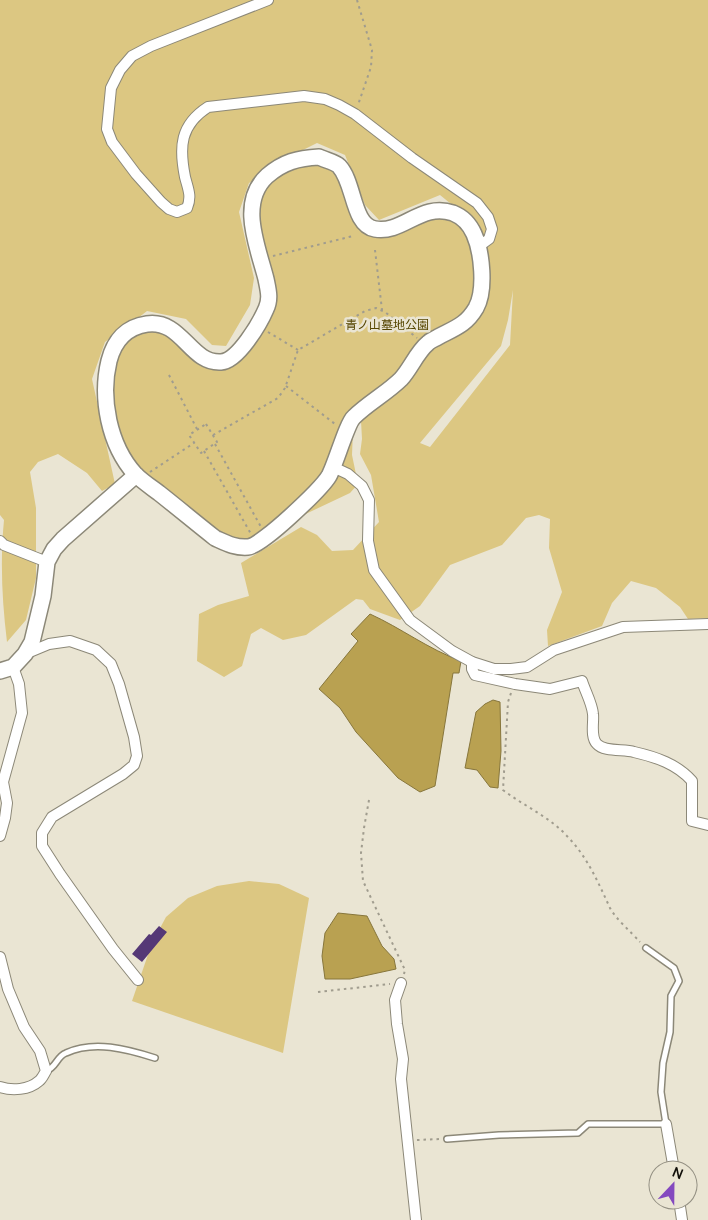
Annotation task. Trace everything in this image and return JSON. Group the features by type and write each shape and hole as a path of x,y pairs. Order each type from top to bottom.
{"street":[{"path":"268,0 151,46 132,56 120,70 111,88 107,129 112,142 136,174 161,202 169,209 177,212 187,208 191,199 182,153 185,130 198,113 208,107 304,96 325,99 355,114 412,158 477,203 488,217 492,229 489,239 478,247"},
{"path":"319,157 339,165 350,185 358,214 363,224 372,229 386,230 431,210 445,210 466,221 474,234 482,270 477,306 467,321 426,345 402,378 386,393 352,418 328,477 303,504 250,547 230,545 215,538 138,476 120,451 113,436 107,408 106,372 112,348 122,335 133,328 147,324 159,324 168,327 176,332 200,356 222,362 231,358 247,341 267,307 269,294 261,259 252,226 252,209 255,194 262,181 282,164 305,158 319,157"},
{"path":"333,467 348,474 362,486 368,500 368,541 374,570 410,620 472,662 494,669 527,667 554,650 623,627 708,624"},
{"path":"26,654 32,642 37,624 47,562 54,549 63,539 138,476"},
{"path":"0,541 4,545 47,562"},
{"path":"0,836 7,803 3,782 22,713 20,690 7,669 26,654 49,644 70,641 96,650 111,664 119,684 134,737 137,756 134,765 123,774 52,817 45,825 42,833 42,846 113,949 138,980"},
{"path":"472,662 472,669 475,675 515,684 550,688 582,681 593,712 594,739 597,745 603,748 633,751 683,770 692,780 692,821 708,825"},
{"path":"0,957 8,989 24,1027 40,1051 46,1071 40,1081 27,1088 0,1087"},
{"path":"401,983 394,1000 403,1059 401,1079 416,1220"},
{"path":"666,1124 672,1160"}],"lane":[{"path":"447,1139 499,1135 578,1133 588,1124 666,1124 661,1092 663,1063 670,1032 671,996 679,981 674,968 646,948"},
{"path":"46,1071 51,1070 63,1054 73,1050 94,1047 116,1047 155,1058"}],"path":[{"path":"355,114 371,67 372,50 357,0"},
{"path":"261,259 353,236"},
{"path":"375,250 382,311"},
{"path":"213,435 278,398 286,386 298,350 365,311 376,308 382,311 426,345"},
{"path":"257,325 298,350"},
{"path":"170,376 197,430"},
{"path":"286,386 347,433"},
{"path":"215,444 200,453 189,435 206,424 217,442 215,444 261,539"},
{"path":"138,476 194,444"},
{"path":"204,451 261,539"},
{"path":"515,684 508,702 503,790 517,801 547,818 566,834 593,872 607,898 610,909 646,948"},
{"path":"318,992 401,983 405,970 363,881 361,853 369,800"},
{"path":"407,1141 447,1139"}],"green space":[{"name":"青ノ山墓地公園","path":"0,0 708,0 708,618 688,619 680,607 656,588 631,581 612,603 602,626 548,646 547,630 562,592 549,548 550,519 539,515 526,518 502,545 450,565 420,606 400,620 370,609 363,600 356,599 306,635 283,640 261,628 251,634 242,666 224,677 197,661 199,614 218,605 249,596 241,563 301,527 317,535 332,551 353,550 379,522 371,475 360,454 362,439 361,421 353,430 352,455 358,484 350,493 295,519 272,540 213,543 107,436 117,333 105,342 92,379 115,484 102,491 87,473 58,454 38,462 30,472 36,508 36,578 26,620 7,642 2,581 4,520 0,515","holes":["317,143 345,155 365,205 379,220 440,195 456,208 378,226 362,214 335,157 287,158","263,174 246,225 264,302 241,342 222,357 204,352 179,326 170,321 133,322 147,311 186,319 212,345 226,346 250,305 254,278 239,212 249,183","513,290 510,345 430,447 420,443 501,346"]},
{"path":"249,881 279,884 309,898 283,1053 132,1001 152,943 166,917 188,898 217,886"}],"shaded area":[{"path":"370,614 437,651 461,661 459,673 453,673 435,786 420,792 398,778 356,732 340,708 319,689 358,641 351,634"},
{"path":"493,700 500,702 501,751 498,788 490,787 477,770 465,768 476,712"},
{"path":"338,913 367,916 382,946 394,959 396,969 350,979 325,979 322,956 325,933"}],"building":[{"path":"159,926 167,932 142,962 132,954 149,934 151,935"}]}
